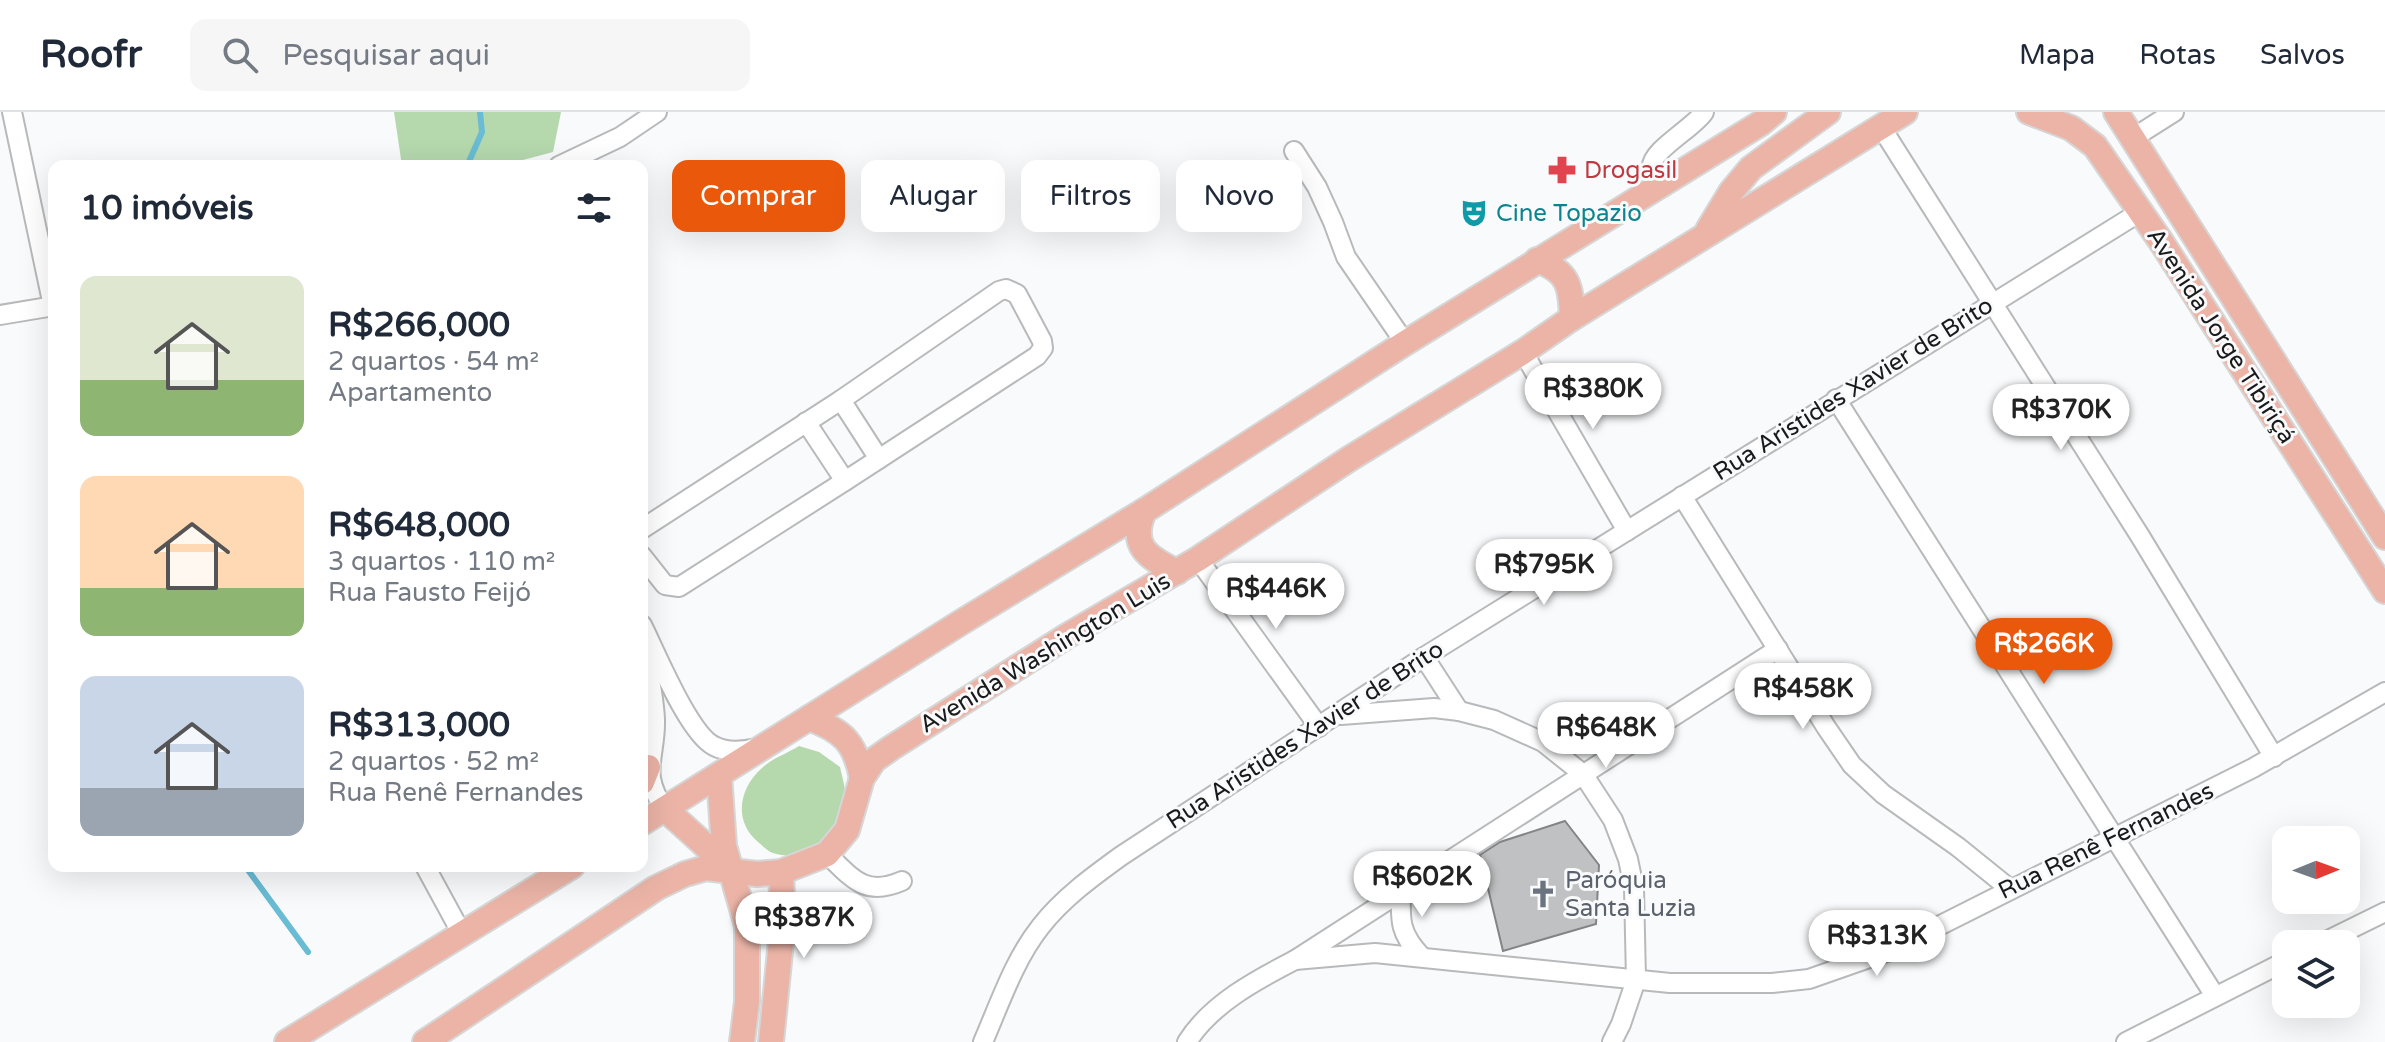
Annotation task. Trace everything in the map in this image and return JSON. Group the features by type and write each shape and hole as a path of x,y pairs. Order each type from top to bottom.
{"main road":[{"name":"Avenida Washington Luis","path":"827,854 847,830 862,778 874,760 1067,636 1198,559 1349,459 1704,235 1731,192 1751,168 1828,112"},
{"path":"1704,235 1905,112"},
{"name":"Avenida Jorge Tibiriçá","path":"2029,112 2071,128 2095,146 2385,591"},
{"name":"Avenida Jorge Tibiriçá","path":"2116,112 2385,537"},
{"path":"648,819 1144,511 1766,116"},
{"path":"1537,260 1554,266 1567,281 1572,318"},
{"path":"1144,511 1138,526 1139,542 1154,560 1177,572"},
{"path":"809,718 844,735 857,756 862,778"},
{"path":"719,775 724,846 747,926 747,1002 742,1042"},
{"path":"665,809 732,870"},
{"path":"425,1042 656,888 685,874 706,868 757,874 781,872 827,854"},
{"path":"287,1042 562,872"},
{"path":"771,1042 783,921 781,872"}],"street":[{"path":"12,112 48,278"},
{"path":"575,160 620,137 657,112"},
{"path":"1658,186 1652,168 1656,155 1704,112"},
{"path":"2133,138 2174,112"},
{"path":"1881,127 2140,536 2274,757"},
{"path":"1294,151 1323,199 1346,257 1405,343"},
{"name":"Rua Aristides Xavier de Brito","path":"983,1042 1021,956 1042,925 1076,890 1121,856 1424,657 2140,212"},
{"path":"648,525 841,400 999,291 1006,289 1017,294 1042,341 1043,348 1037,356 679,587 665,585 648,564"},
{"path":"0,315 48,307"},
{"path":"0,322 21,313"},
{"path":"1523,352 1627,531"},
{"path":"1836,399 2215,996"},
{"path":"841,400 879,459"},
{"path":"806,422 845,481"},
{"path":"1682,496 1852,765 1883,794 1958,847 2010,889"},
{"path":"1198,559 1327,721 1419,708 1459,711 1494,720 1543,742 1583,774 1613,820 1628,859 1634,888 1636,980 1612,1042"},
{"path":"648,637 690,720 705,740 716,748 733,750 764,746"},
{"path":"1187,1042 1220,1006 1260,978 1295,960 1778,649"},
{"path":"1424,657 1459,711"},
{"path":"648,676 655,722 648,758"},
{"name":"Rua Renê Fernandes","path":"1295,960 1375,953 1636,980 1728,984 1809,979 1889,951 2274,757 2385,692"},
{"path":"648,780 665,809"},
{"path":"827,854 864,886 879,888 902,881"},
{"path":"428,872 462,934"},
{"path":"1401,892 1400,914 1404,934 1421,956"},
{"path":"2348,930 2385,912"},
{"path":"2126,1042 2272,968"}],"green space":[{"path":"394,112 561,112 553,152 523,160 401,160"},
{"path":"799,746 819,752 840,767 845,798 843,810 831,833 811,850 799,854 773,853 750,834 745,824 742,815 744,795 762,768"}],"building":[{"name":"Paróquia Santa Luzia","path":"1565,821 1599,865 1596,924 1503,951 1480,855 1500,842"}],"waterway":[{"path":"470,160 482,132 480,112"},
{"path":"249,872 308,952"}],"place":[{"name":"Drogasil","path":"1562,170"},
{"name":"Cine Topazio","path":"1474,213"},
{"name":"Paróquia Santa Luzia","path":"1543,894"}]}
